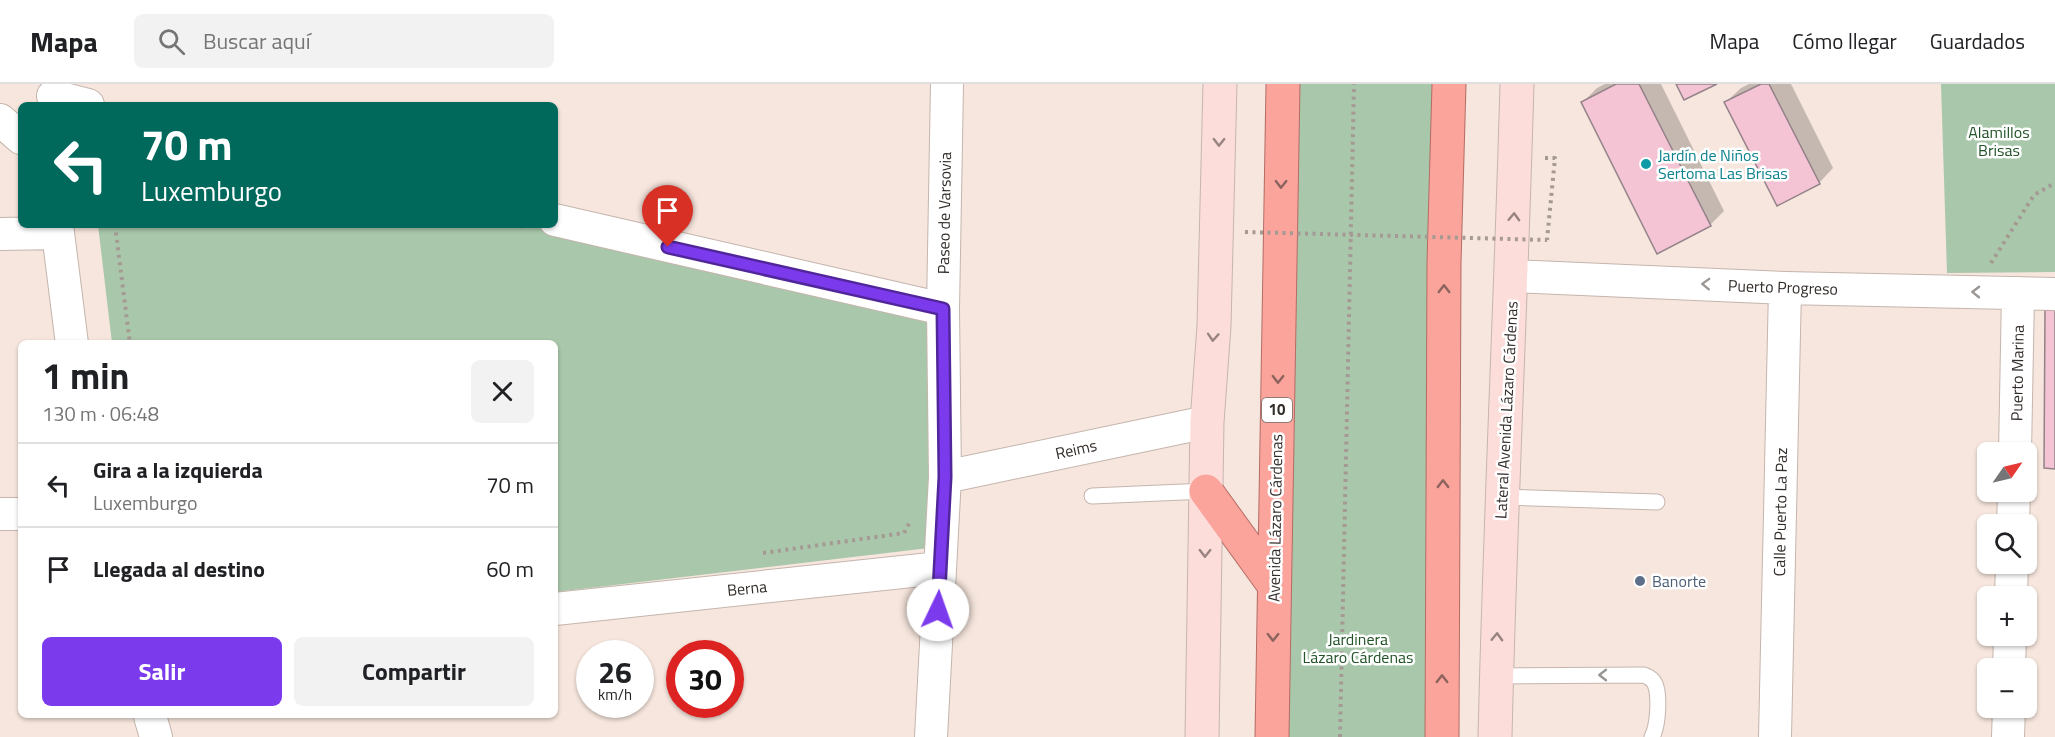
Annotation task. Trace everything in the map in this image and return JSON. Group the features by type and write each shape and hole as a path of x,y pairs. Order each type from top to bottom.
{"highway":[{"name":"Avenida Lázaro Cárdenas","path":"1272,737 1283,84"},
{"path":"1442,737 1444,263 1449,84"},
{"path":"1206,492 1274,585"}],"main road":[{"path":"1202,737 1207,422 1214,326 1220,84"},
{"name":"Lateral Avenida Lázaro Cárdenas","path":"1495,737 1501,497 1512,276 1517,84"}],"street":[{"name":"Paseo de Varsovia","path":"931,737 945,477 943,309 947,84"},
{"path":"53,95 78,102"},
{"path":"0,120 18,135"},
{"path":"558,227 943,309"},
{"path":"0,234 57,229 71,340"},
{"name":"Puerto Progreso","path":"1512,276 1785,288 2055,294"},
{"name":"Calle Puerto La Paz","path":"1775,737 1785,288"},
{"name":"Puerto Marina","path":"2015,442 2019,293"},
{"name":"Reims","path":"945,477 1207,422"},
{"path":"0,514 18,514"},
{"name":"Berna","path":"558,609 940,568"},
{"path":"151,718 156,737"},
{"path":"2008,718 2008,737"}],"lane":[{"path":"1092,496 1206,492"},
{"path":"1501,497 1657,502"},
{"path":"1496,676 1644,675 1650,677 1656,687 1657,721 1652,737"}],"path":[{"path":"1340,737 1354,84"},
{"path":"1972,292 2034,195 2055,183"},
{"path":"115,228 129,340"},
{"path":"1245,232 1547,240"},
{"path":"755,555 904,533 913,515"}],"green space":[{"name":"Jardinera Lázaro Cárdenas","path":"1283,84 1449,84 1442,737 1272,737"},
{"name":"Alamillos Brisas","path":"1941,84 2055,84 2055,272 1947,273"},
{"path":"98,228 543,228 934,316 929,548 558,592 558,340 112,340"}],"building":[{"name":"Jardín de Niños Sertoma Las Brisas","path":"1616,84 1639,84 1711,226 1657,254 1581,102"},
{"path":"1676,84 1717,84 1684,100"},
{"path":"1761,84 1769,84 1820,184 1777,206 1724,102"},
{"path":"2045,310 2055,310 2055,469 2044,468"}],"place":[{"name":"Jardín de Niños Sertoma Las Brisas","path":"1646,164"},
{"name":"Banorte","path":"1640,581"}],"route":[{"path":"668,247 943,309 945,477 938,610"}]}
